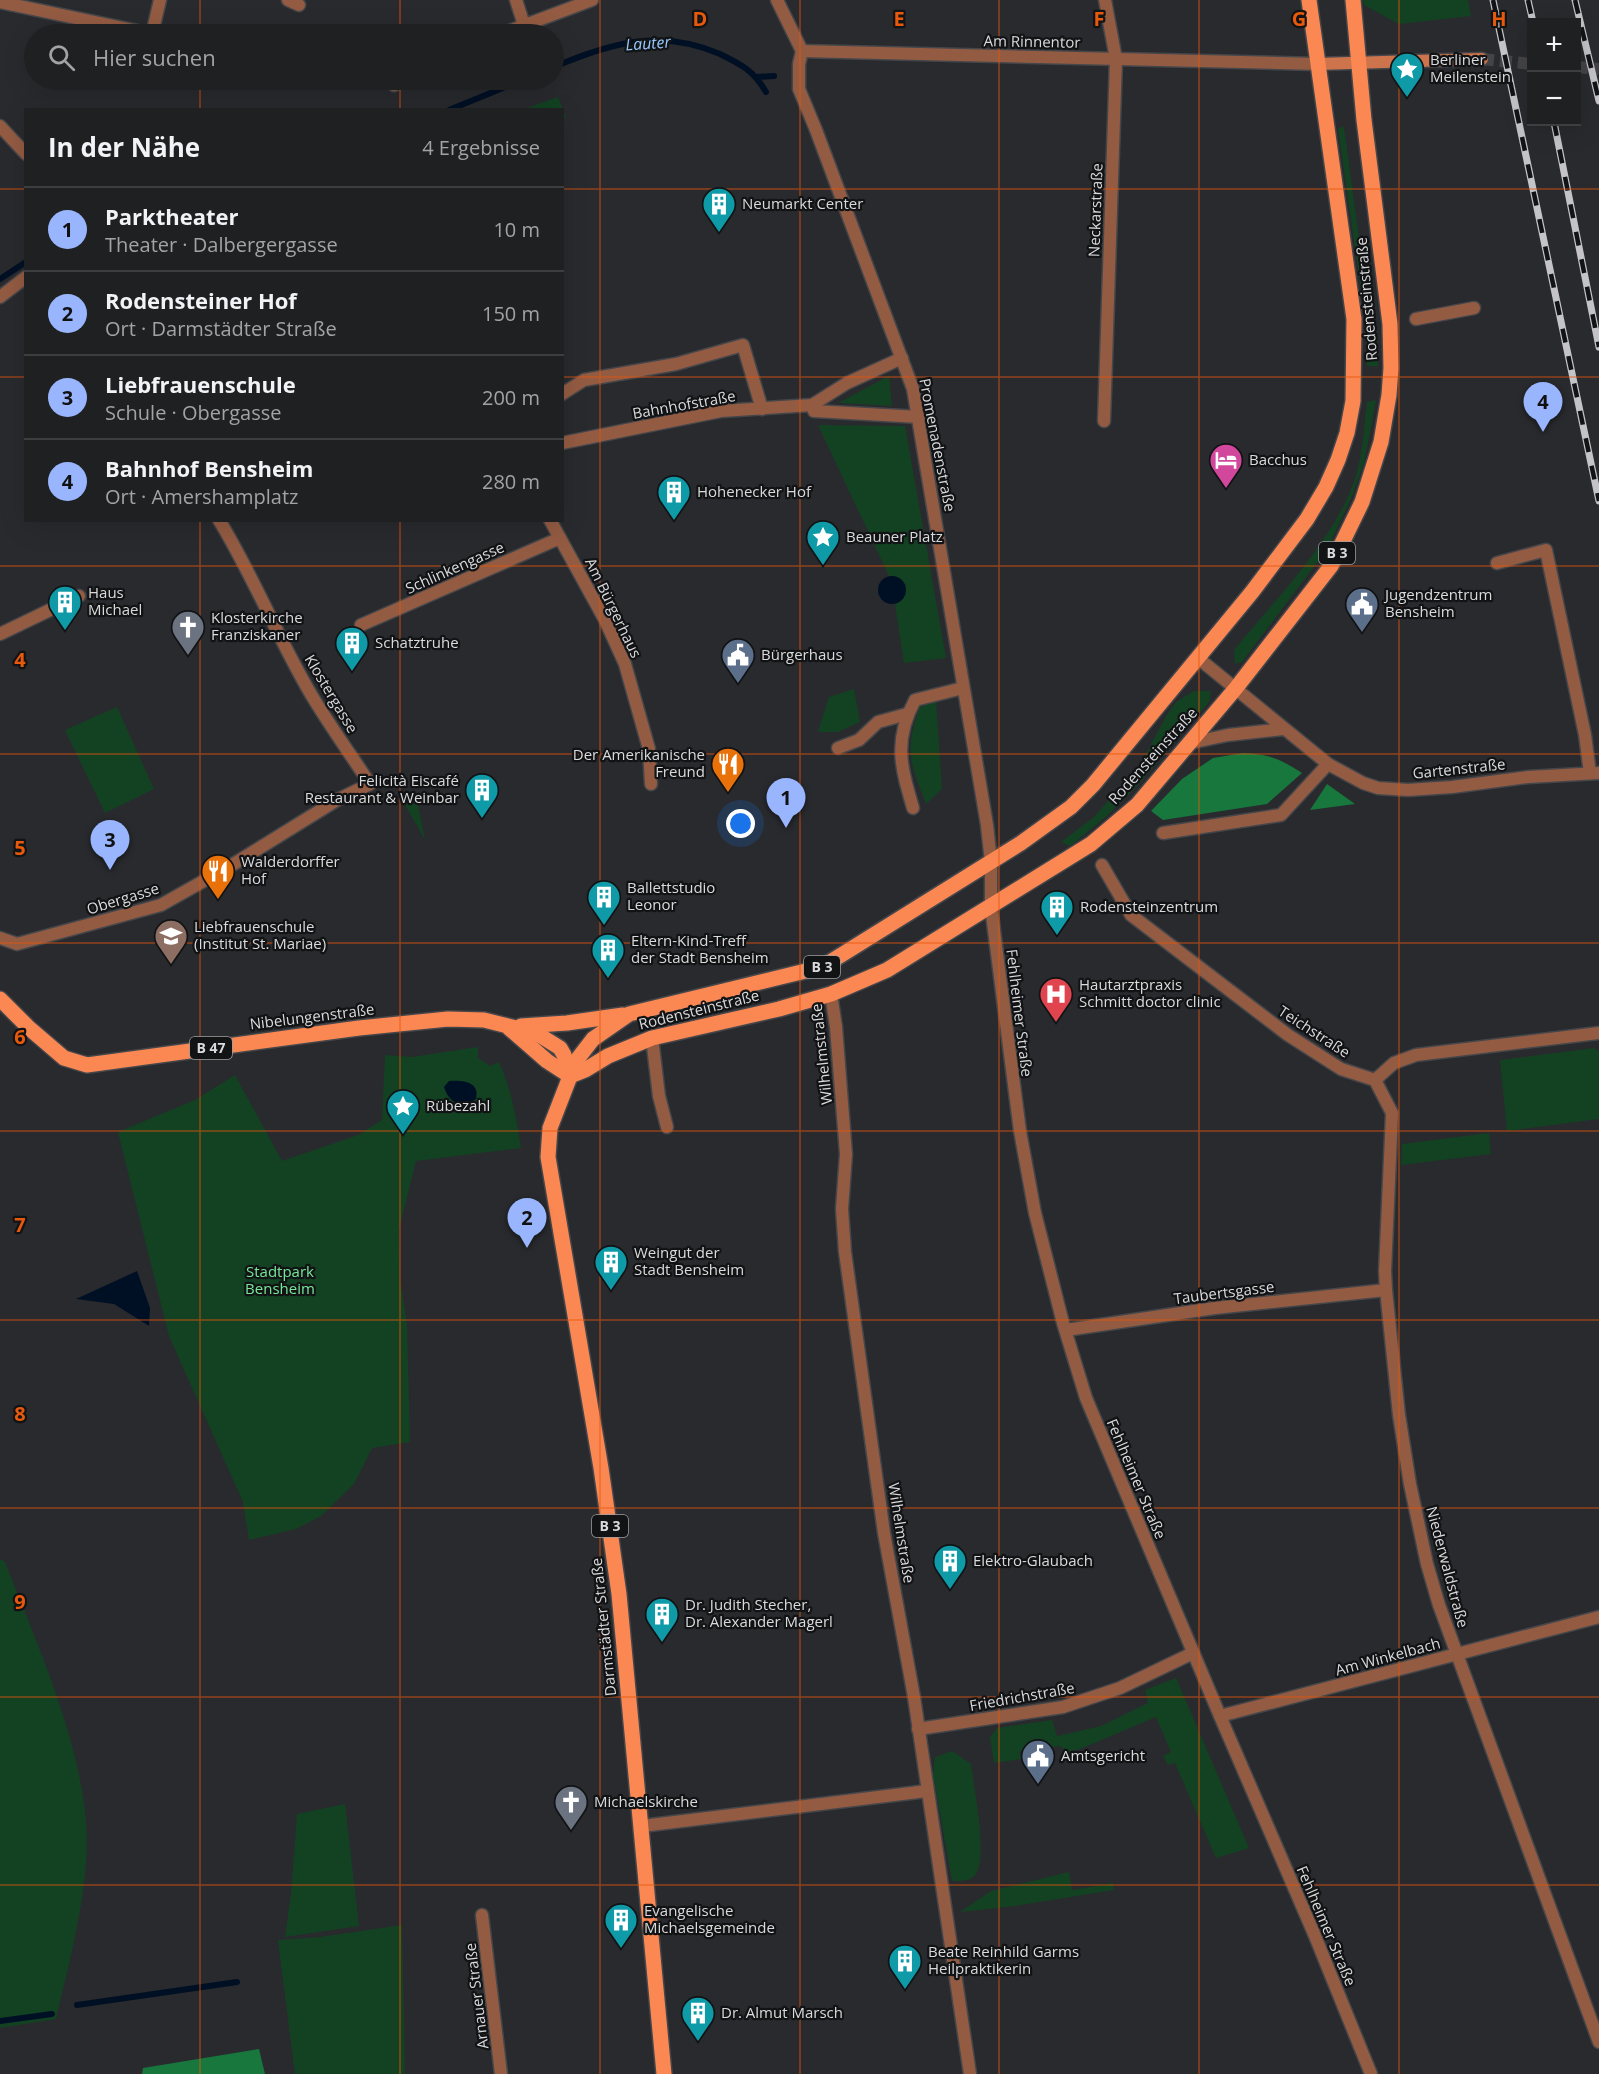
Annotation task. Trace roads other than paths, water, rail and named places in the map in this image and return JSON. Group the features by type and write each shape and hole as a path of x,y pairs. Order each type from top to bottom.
{"main road":[{"name":"Rodensteinstraße","path":"570,1076 576,1061 593,1039 628,1014 822,967 1049,825 1093,785 1198,658 1307,519 1326,487 1347,433 1353,401 1354,376 1354,320 1309,0"},
{"name":"Rodensteinstraße","path":"570,1076 608,1056 652,1038 779,1009 831,994 887,970 1091,844 1137,805 1236,688 1331,566 1362,502 1381,442 1391,368 1390,324 1358,63 1353,0"},
{"path":"1317,64 1482,59"},
{"name":"Nibelungenstraße","path":"0,999 64,1059 87,1065 359,1028 448,1019 484,1020 508,1027 547,1061 570,1076"},
{"name":"B 47","path":"508,1027 567,1023 628,1014"},
{"name":"Darmstädter Straße","path":"570,1076 550,1128 548,1157 601,1468 618,1583 664,2074"}],"street":[{"path":"154,24 160,0"},
{"path":"516,0 524,24"},
{"path":"527,24 592,0"},
{"path":"777,0 802,51"},
{"name":"Neckarstraße","path":"1104,421 1116,59 1105,0"},
{"path":"0,2 104,24"},
{"name":"Am Rinnentor","path":"802,51 1317,64"},
{"name":"Promenadenstraße","path":"802,51 799,64 799,89 913,389 991,862"},
{"path":"0,126 24,152"},
{"path":"0,297 24,279"},
{"path":"1416,319 1474,308"},
{"path":"564,393 584,380 675,364 743,345 762,409"},
{"name":"Bahnhofstraße","path":"564,443 722,411 812,405 847,383 902,358"},
{"name":"Bahnhofstraße","path":"812,405 814,411 919,417"},
{"name":"Klostergasse","path":"220,522 241,556 270,619 312,696 370,784"},
{"name":"Am Bürgerhaus","path":"551,522 605,620 625,664 649,749 651,784"},
{"name":"Schlinkengasse","path":"361,625 560,538"},
{"path":"1497,563 1546,550 1595,773"},
{"path":"0,634 79,596"},
{"name":"Gartenstraße","path":"1198,658 1328,764 1362,783 1394,790 1452,787 1528,777 1595,773"},
{"path":"913,808 902,769 901,743 908,714 915,700 963,688"},
{"path":"837,748 859,740 878,723 908,714"},
{"path":"1190,743 1228,735 1283,729"},
{"path":"1163,833 1281,815 1328,764"},
{"name":"Obergasse","path":"0,938 17,944 162,905 337,800 370,784"},
{"name":"Fehlheimer Straße","path":"991,862 991,907 1020,1131 1035,1213 1086,1398 1315,1936 1371,2074"},
{"name":"Teichstraße","path":"1102,864 1131,915 1288,1035 1341,1069 1375,1080"},
{"name":"Wilhelmstraße","path":"831,994 836,1026 846,1154 842,1209 845,1252 884,1533 918,1729 969,2074"},
{"path":"1375,1080 1394,1063 1416,1055 1599,1033"},
{"path":"652,1038 659,1096 667,1127"},
{"name":"Niederwaldstraße","path":"1375,1080 1392,1113 1386,1290 1399,1414 1410,1484 1427,1564 1456,1655 1599,2042"},
{"name":"Taubertsgasse","path":"1066,1330 1215,1308 1386,1290"},
{"name":"Am Winkelbach","path":"1220,1716 1599,1617"},
{"name":"Friedrichstraße","path":"918,1729 1064,1707 1120,1688 1193,1653"},
{"path":"642,1826 927,1791"},
{"name":"Arnauer Straße","path":"483,1915 501,2074"}],"water":[{"path":"892,576 902,580 906,590 902,600 892,604 882,600 878,590 882,580"},
{"path":"449,1081 473,1085 477,1093 476,1099 465,1104 456,1103 446,1093 444,1087"},
{"path":"137,1271 150,1308 149,1326 114,1304 76,1299"}],"waterway":[{"name":"Lauter","path":"564,63 616,45 656,40 677,42 698,46 735,61 752,73 766,92"},
{"path":"757,77 774,76"},
{"name":"Lauter","path":"454,108 498,90"},
{"name":"Lauter","path":"0,279 24,263"},
{"path":"77,2005 237,1982"},
{"path":"0,2021 52,2014"}],"tunnel":[{"path":"1482,59 1527,64"},
{"path":"1581,67 1599,69"}],"railway":[{"path":"1493,0 1599,501"},
{"path":"1528,0 1532,18"},
{"path":"1575,0 1599,101"},
{"path":"1555,126 1599,347"}],"place":[{"name":"Berliner Meilenstein","path":"1407,98"},
{"name":"Neumarkt Center","path":"719,233"},
{"name":"Bahnhof Bensheim","path":"1543,432"},
{"name":"Bacchus","path":"1226,489"},
{"name":"Hohenecker Hof","path":"674,521"},
{"name":"Beauner Platz","path":"823,566"},
{"name":"Haus Michael","path":"65,631"},
{"name":"Jugendzentrum Bensheim","path":"1362,633"},
{"name":"Klosterkirche Franziskaner","path":"188,656"},
{"name":"Schatztruhe","path":"352,672"},
{"name":"Bürgerhaus","path":"738,684"},
{"name":"Der Amerikanische Freund","path":"728,793"},
{"name":"Felicità Eiscafé Restaurant & Weinbar","path":"482,819"},
{"name":"Parktheater","path":"786,828"},
{"name":"Liebfrauenschule","path":"110,870"},
{"name":"Walderdorffer Hof","path":"218,900"},
{"name":"Ballettstudio Leonor","path":"604,926"},
{"name":"Rodensteinzentrum","path":"1057,936"},
{"name":"Liebfrauenschule (Institut St. Mariae)","path":"171,965"},
{"name":"Eltern-Kind-Treff der Stadt Bensheim","path":"608,979"},
{"name":"Hautarztpraxis Schmitt doctor clinic","path":"1056,1023"},
{"name":"Rübezahl","path":"403,1135"},
{"name":"Rodensteiner Hof","path":"527,1248"},
{"name":"Weingut der Stadt Bensheim","path":"611,1291"},
{"name":"Elektro-Glaubach","path":"950,1590"},
{"name":"Dr. Judith Stecher, Dr. Alexander Magerl","path":"662,1643"},
{"name":"Amtsgericht","path":"1038,1785"},
{"name":"Michaelskirche","path":"571,1831"},
{"name":"Evangelische Michaelsgemeinde","path":"621,1949"},
{"name":"Beate Reinhild Garms Heilpraktikerin","path":"905,1990"},
{"name":"Dr. Almut Marsch","path":"698,2042"}],"park label":[{"name":"Stadtpark Bensheim","path":"280,1280"}]}
